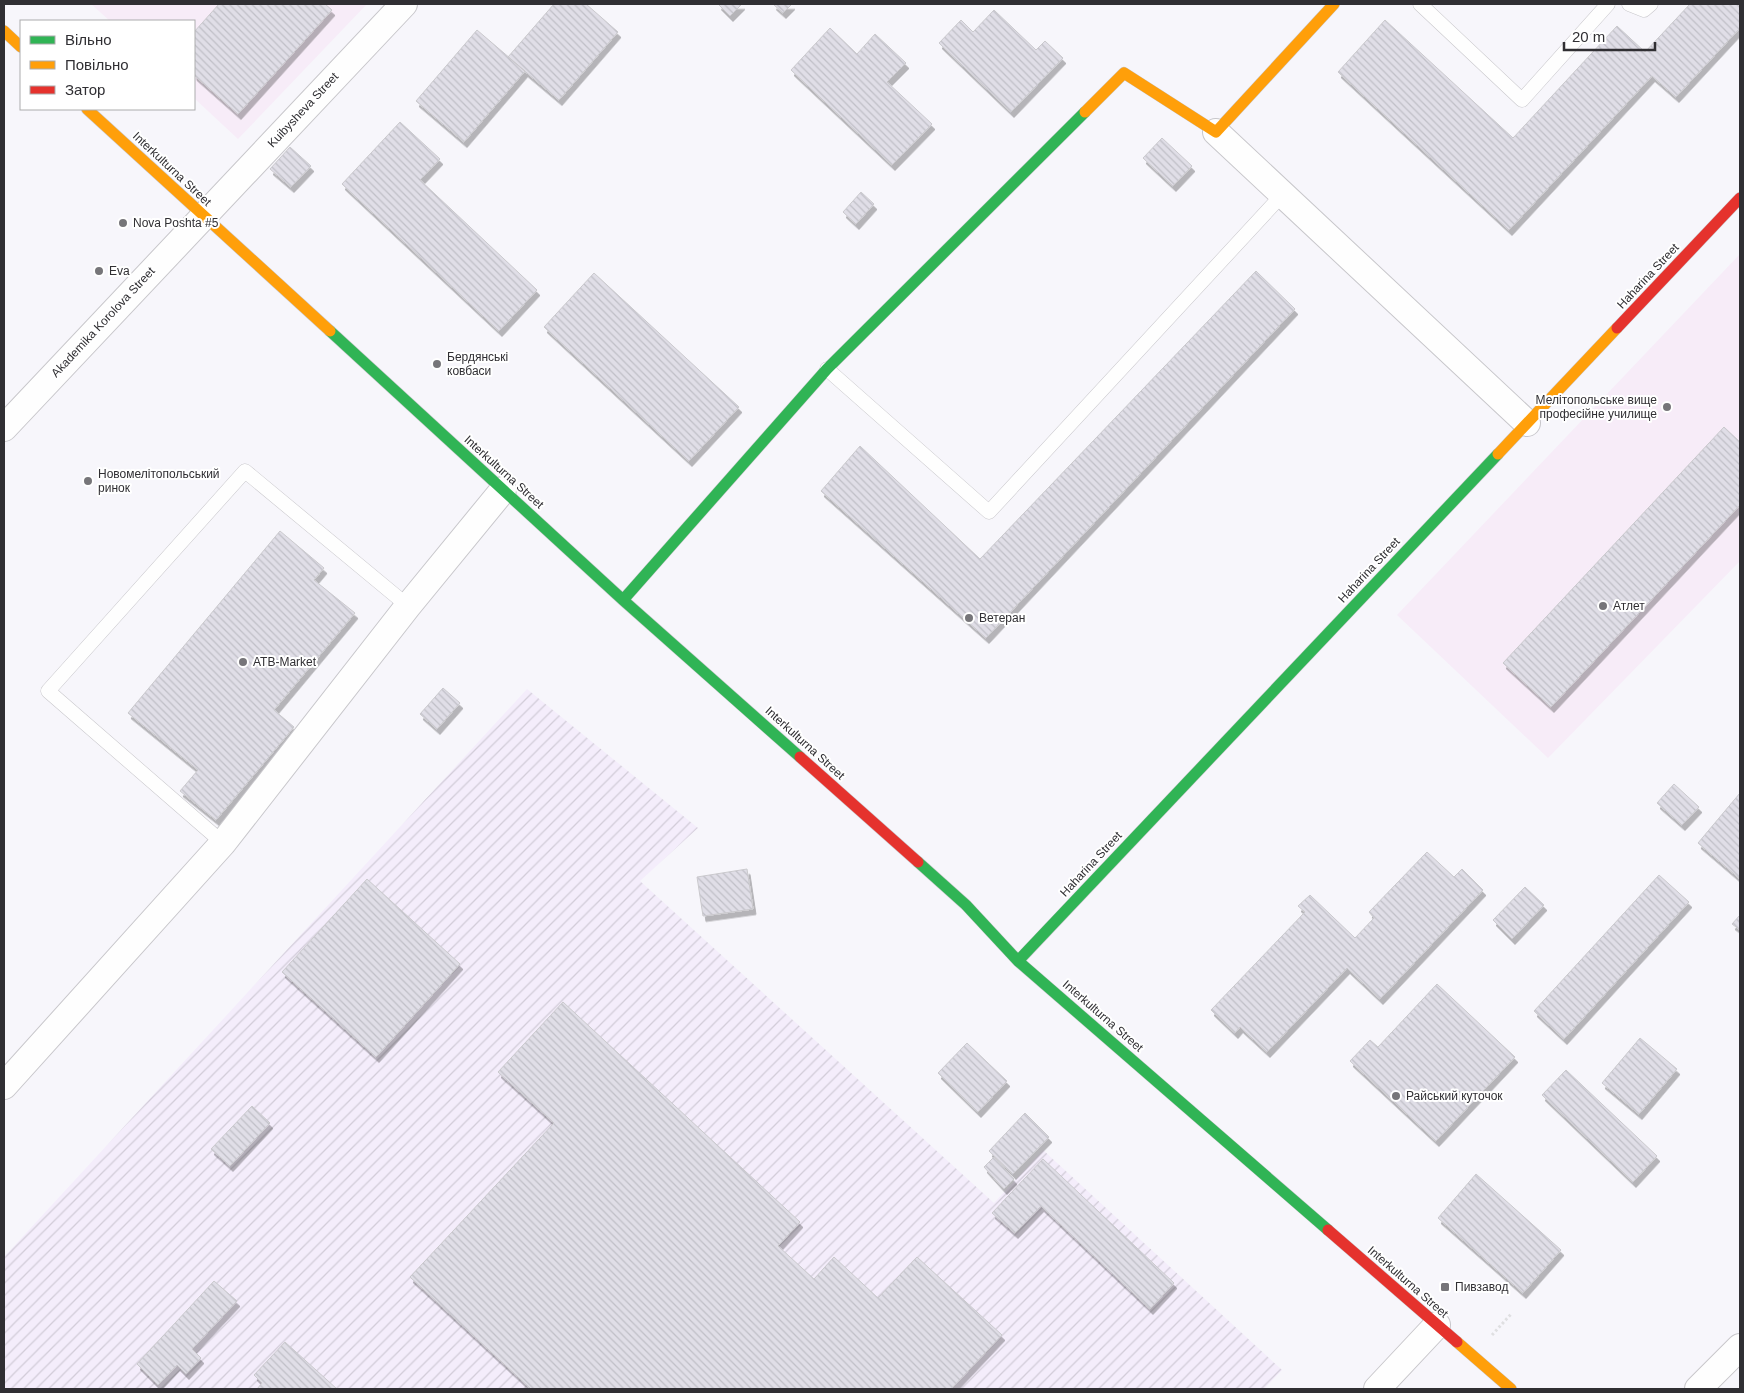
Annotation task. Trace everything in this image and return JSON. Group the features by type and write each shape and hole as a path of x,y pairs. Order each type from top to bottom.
{"street":[{"name":"Kuibysheva Street","path":"203,216 404,4"},
{"path":"1216,132 1334,4"},
{"path":"4,31 20,47"},
{"path":"623,600 827,369 1124,73 1216,132 1528,423"},
{"name":"Interkulturna Street","path":"88,110 623,600 966,905 1018,961 1511,1389"},
{"name":"Haharina Street","path":"1018,961 1740,198"},
{"name":"Akademika Korolova Street","path":"4,428 203,216"},
{"path":"4,1086 223,843 408,606 503,490"},
{"path":"1377,1389 1437,1325"},
{"path":"1698,1389 1740,1346"}],"lane":[{"path":"1420,4 1522,100 1608,4"},
{"path":"1629,4 1644,10 1650,4"},
{"path":"827,369 989,512 1283,194"},
{"path":"223,843 48,691 245,471 408,606"}],"path":[{"path":"1488,1339 1512,1313"}],"shaded area":[{"path":"91,4 367,4 238,139 195,99 195,20 109,20"},
{"name":"Мелітопольське вище професійне училище","path":"1740,254 1740,561 1548,758 1397,615"},
{"path":"527,689 698,828 640,881 994,1203 1043,1150 1282,1370 1264,1389 4,1389 4,1257"}],"building":[{"path":"219,4 325,4 332,10 238,114 195,76 195,31"},
{"path":"554,4 586,4 618,32 559,100 508,57"},
{"path":"718,4 742,4 730,16"},
{"path":"773,4 792,4 783,13"},
{"path":"1690,4 1740,4 1740,28 1676,97 1652,76 1509,230 1338,72 1385,20 1513,138 1617,26 1645,52"},
{"path":"994,10 1036,50 1045,41 1063,58 1011,112 939,43 961,20 973,32"},
{"path":"830,28 857,54 875,34 906,63 887,82 932,124 892,165 791,70"},
{"path":"477,30 525,71 464,142 416,101"},
{"path":"400,122 440,159 420,180 537,290 499,331 342,184"},
{"path":"1162,138 1192,166 1173,186 1143,158"},
{"path":"290,147 311,166 291,187 270,169"},
{"path":"861,192 874,204 856,224 843,212"},
{"path":"1256,271 1295,309 986,638 821,491 860,446 980,559"},
{"path":"594,273 739,407 689,461 544,327"},
{"path":"1724,427 1740,442 1740,505 1551,707 1503,663"},
{"name":"ATB-Market","path":"280,531 324,568 314,580 355,613 274,710 294,727 216,820 180,791 198,770 128,713"},
{"path":"443,688 460,703 437,729 420,714"},
{"path":"1674,784 1699,807 1682,825 1657,803"},
{"path":"1740,793 1740,879 1698,843"},
{"path":"1427,852 1454,877 1462,869 1483,890 1380,999 1347,968 1267,1052 1240,1027 1235,1033 1211,1010 1305,912 1298,906 1310,895 1355,938 1374,918 1369,912"},
{"path":"747,869 753,909 703,916 697,877"},
{"path":"1659,875 1689,902 1564,1039 1534,1011"},
{"path":"367,879 460,964 376,1057 282,972"},
{"path":"1525,887 1544,905 1512,939 1493,920"},
{"path":"1740,915 1740,930 1732,924"},
{"path":"1437,984 1515,1057 1436,1141 1350,1061 1370,1040 1378,1047"},
{"path":"563,1002 800,1222 778,1246 814,1279 834,1257 878,1298 917,1257 1002,1335 951,1389 531,1389 410,1277 554,1123 498,1072"},
{"path":"1640,1038 1677,1069 1639,1114 1602,1083"},
{"path":"967,1043 1007,1081 978,1112 938,1073"},
{"path":"1566,1070 1657,1156 1633,1182 1542,1095"},
{"path":"252,1106 270,1123 230,1166 211,1149"},
{"path":"1025,1113 1049,1137 1013,1174 989,1151"},
{"path":"994,1157 1014,1179 1004,1189 984,1167"},
{"path":"1043,1159 1174,1283 1150,1309 1041,1206 1015,1233 992,1213"},
{"path":"1476,1174 1561,1250 1523,1293 1438,1218"},
{"path":"214,1281 237,1301 192,1349 201,1358 186,1374 177,1365 158,1385 137,1364"},
{"path":"285,1342 337,1389 257,1389 262,1383 254,1375"}],"traffic: fast":[{"path":"623,600 827,369 1085,112"},
{"path":"330,331 623,600 800,757"},
{"path":"1018,961 1498,454"},
{"path":"918,862 966,905 1018,961 1328,1230"}],"traffic: slow":[{"path":"1085,112 1124,73 1216,132 1334,4"},
{"path":"4,31 20,46"},
{"path":"88,110 330,331"},
{"path":"1498,454 1617,328"},
{"path":"1457,1342 1511,1389"}],"traffic: jam":[{"path":"1617,328 1740,198"},
{"path":"800,757 918,862"},
{"path":"1328,1230 1457,1342"}],"place":[{"name":"Nova Poshta #5","path":"123,223"},
{"name":"Eva","path":"99,271"},
{"name":"Бердянські ковбаси","path":"437,364"},
{"name":"Мелітопольське вище професійне училище","path":"1667,407"},
{"name":"Новомелітопольський ринок","path":"88,481"},
{"name":"Атлет","path":"1603,606"},
{"name":"Ветеран","path":"969,618"},
{"name":"ATB-Market","path":"243,662"},
{"name":"Райський куточок","path":"1396,1096"},
{"name":"Пивзавод","path":"1445,1287"}]}
